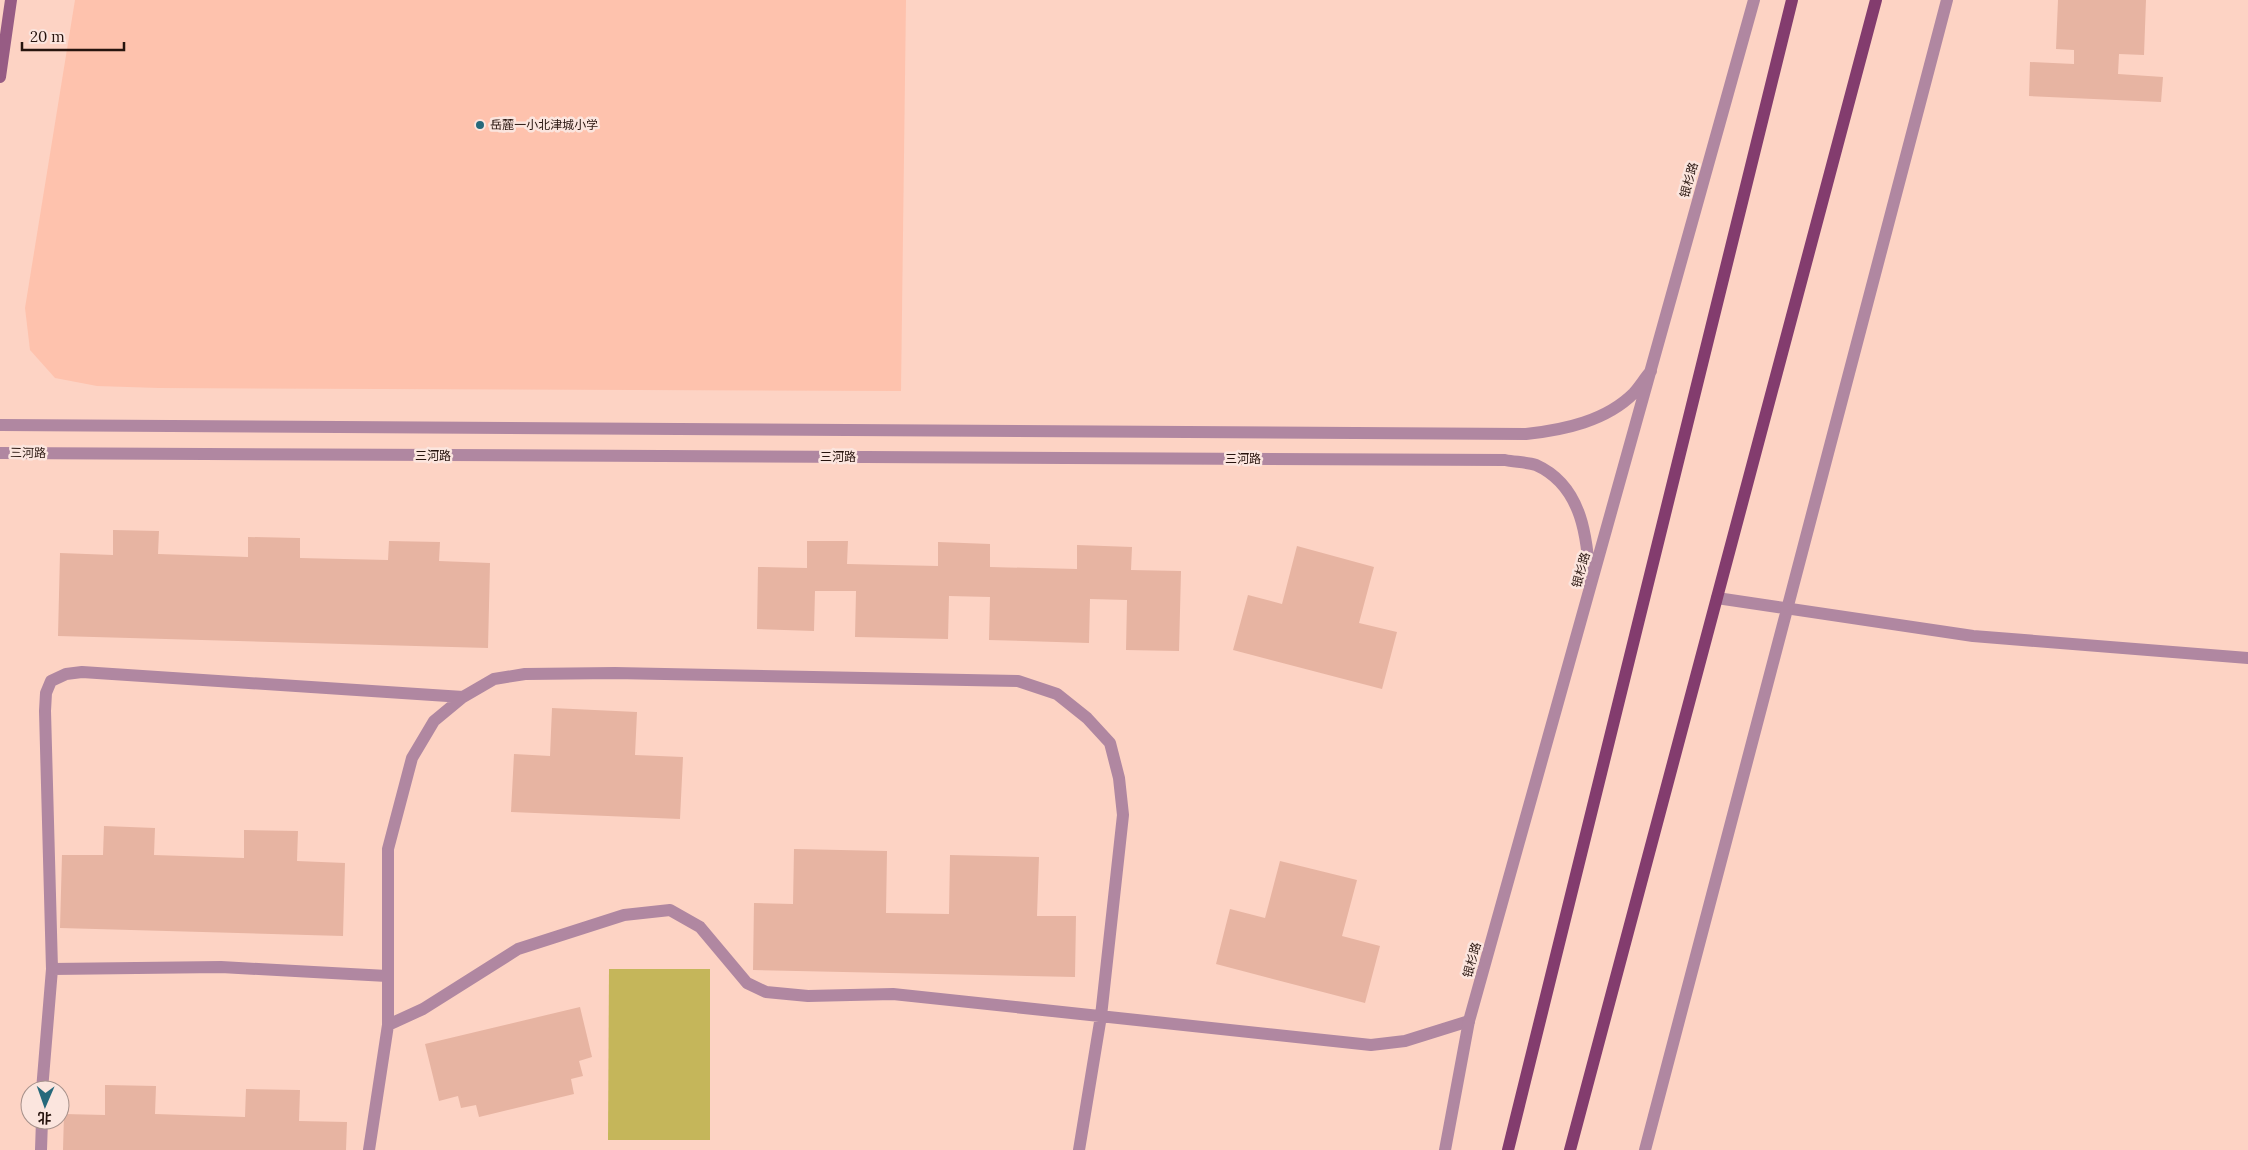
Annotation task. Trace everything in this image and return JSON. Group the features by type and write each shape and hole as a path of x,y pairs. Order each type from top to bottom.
{"main road":[{"path":"0,76 11,0"},
{"path":"1508,1150 1792,0"},
{"path":"1570,1150 1876,0"}],"street":[{"name":"银杉路","path":"1445,1150 1470,1021 1754,0"},
{"path":"1645,1150 1947,0"},
{"path":"0,425 1526,434 1550,431 1584,422 1613,409 1634,392 1650,371"},
{"name":"三河路","path":"0,453 1505,460 1535,465 1561,482 1578,508 1585,528 1590,586"},
{"path":"1717,598 1973,636 2248,658"},
{"path":"43,1080 52,969 45,711 46,694 51,680 66,674 82,672 463,697"},
{"path":"369,1150 388,1025 388,849 412,758 434,721 463,697 494,679 525,674 615,673 1018,681 1057,694 1087,718 1110,743 1119,778 1123,814 1101,1016 1078,1150"},
{"path":"388,1025 423,1009 518,949 624,915 670,910 700,927 747,982 766,992 808,996 893,994 1371,1046 1404,1041 1470,1021"},
{"path":"52,969 221,967 387,976"},
{"path":"42,1130 42,1150"}],"shaded area":[{"name":"岳麓一小北津城小学","path":"75,0 906,0 901,391 159,388 97,386 55,378 30,350 25,308"},
{"path":"609,969 710,969 710,1140 608,1140"}],"building":[{"path":"2058,0 2146,0 2144,55 2119,54 2118,74 2163,77 2161,102 2029,96 2030,62 2074,64 2074,50 2056,49"},
{"path":"113,530 159,531 158,554 248,557 248,537 300,538 300,558 388,560 389,541 440,542 439,561 490,563 488,648 58,636 60,553 113,555"},
{"path":"807,541 848,541 847,564 938,566 938,542 990,544 990,567 1077,569 1077,545 1132,547 1131,570 1181,571 1179,651 1126,650 1127,600 1090,599 1089,643 989,640 990,597 949,596 948,639 855,637 856,591 815,591 814,631 757,629 758,567 807,568"},
{"path":"1297,546 1374,567 1359,623 1397,632 1382,689 1233,650 1248,595 1282,604"},
{"path":"552,708 637,712 635,755 683,757 680,819 511,812 514,754 550,756"},
{"path":"104,826 155,828 154,855 244,858 244,830 298,831 297,861 345,863 343,936 60,928 62,855 103,855"},
{"path":"794,849 887,851 886,913 949,914 950,855 1039,857 1037,916 1076,916 1075,977 753,970 754,903 793,904"},
{"path":"1280,861 1357,880 1342,936 1380,946 1365,1003 1216,964 1230,909 1265,918"},
{"path":"580,1007 592,1057 579,1061 583,1076 571,1079 574,1094 479,1117 476,1105 461,1108 458,1096 439,1101 425,1044"},
{"path":"105,1085 156,1086 155,1114 245,1117 246,1089 300,1090 299,1121 347,1122 346,1150 63,1150 64,1130 70,1130 70,1114 105,1115"}],"place":[{"name":"岳麓一小北津城小学","path":"480,125"}]}
